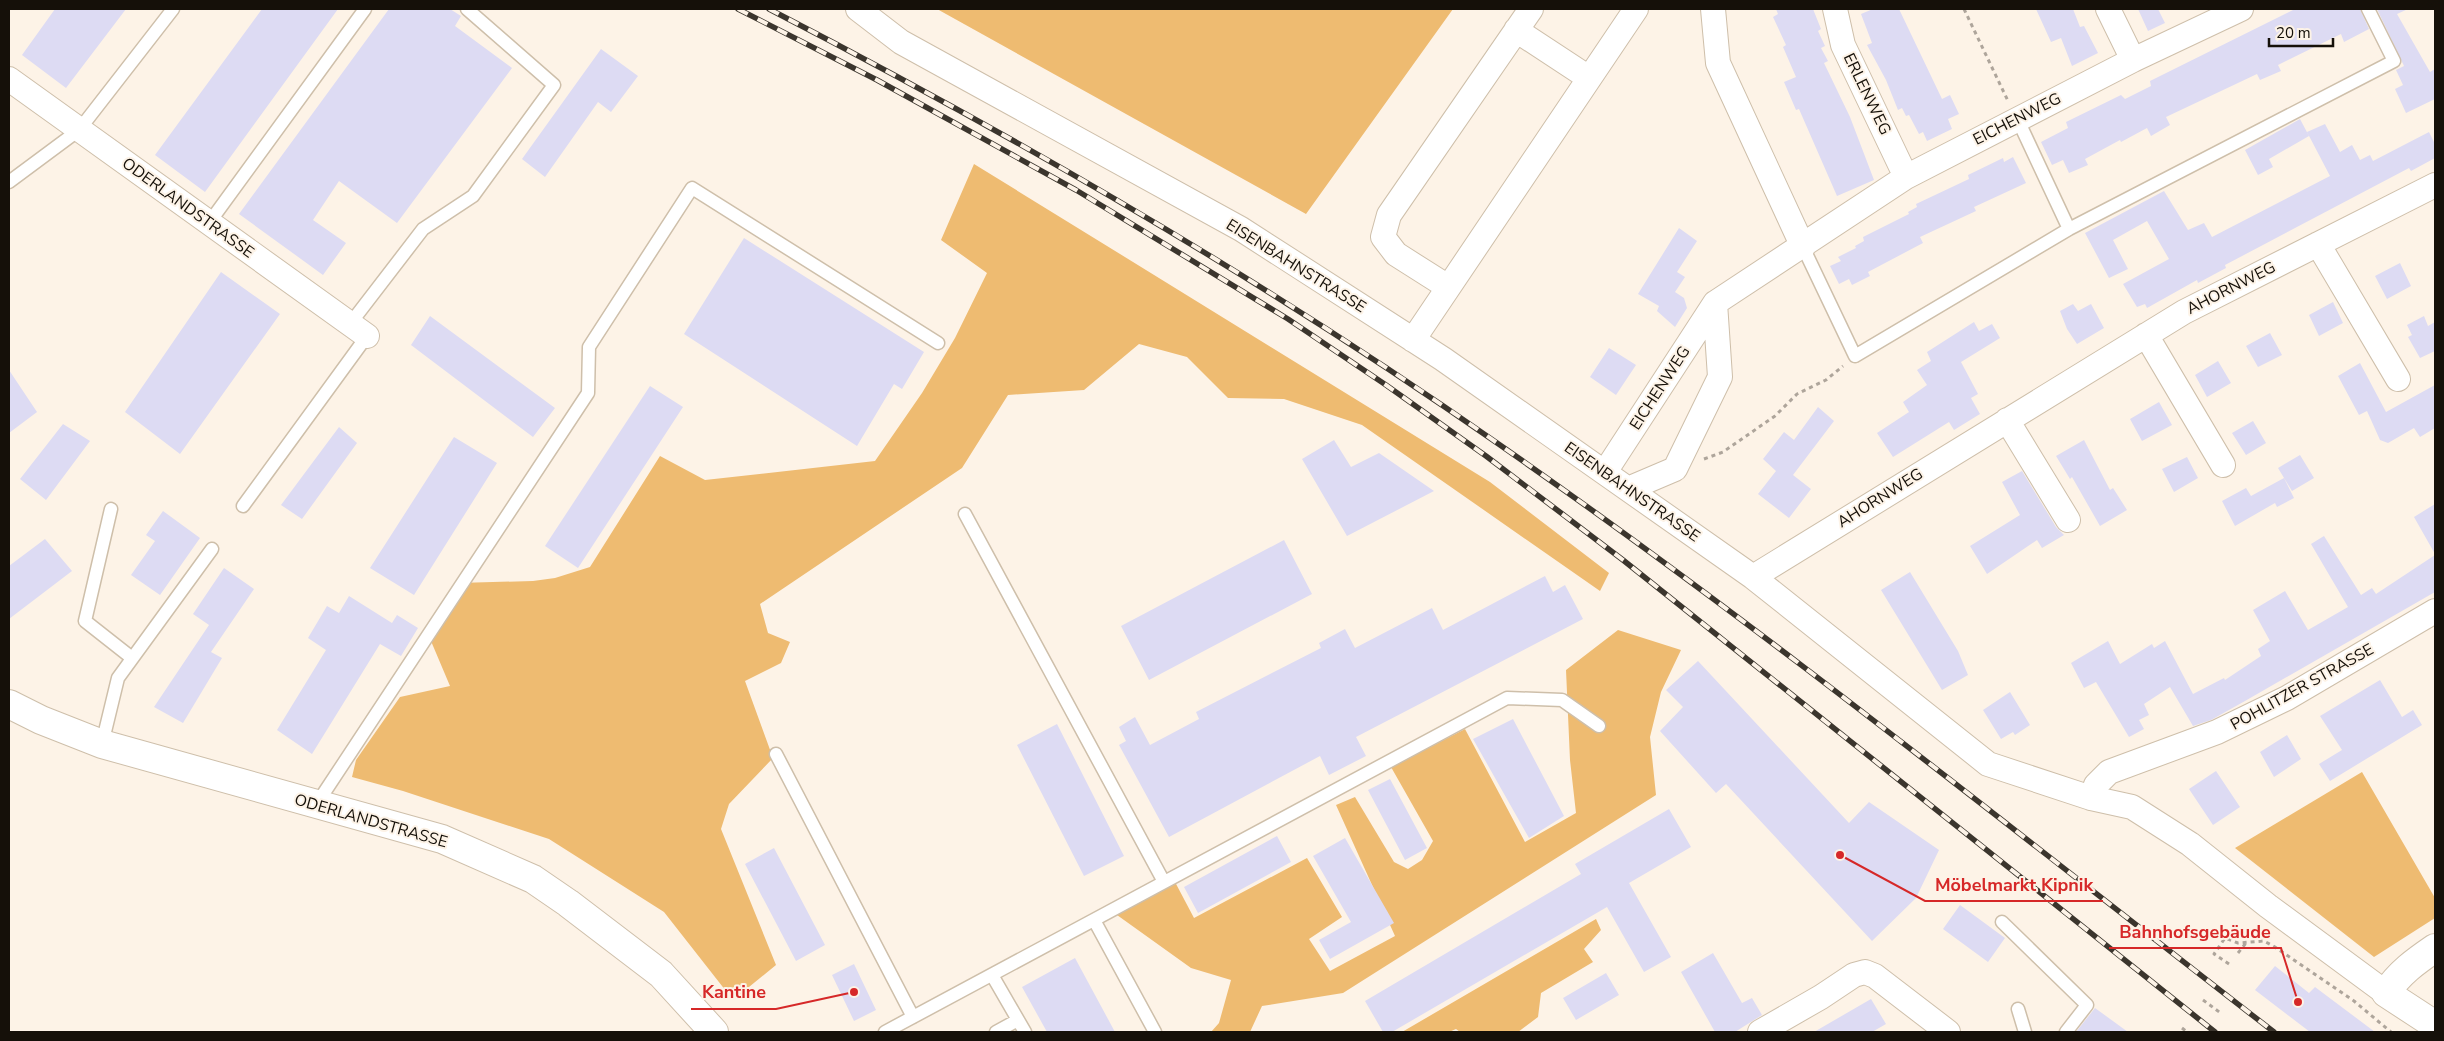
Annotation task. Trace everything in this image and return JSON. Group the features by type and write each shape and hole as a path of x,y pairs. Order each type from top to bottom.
{"street":[{"name":"EISENBAHNSTRASSE","path":"858,9 900,42 1241,229 1413,340 1605,472 1753,577 1988,764 2091,798 2132,807 2190,844 2268,906 2386,992"},
{"path":"1448,287 1396,254 1383,237 1389,215 1531,9"},
{"path":"1413,340 1636,9"},
{"path":"1713,9 1718,63 1803,247"},
{"name":"ERLENWEG","path":"1835,9 1843,45 1906,177"},
{"path":"2108,9 2133,60"},
{"name":"EICHENWEG","path":"1605,472 1715,303 1803,247 1906,177 2017,118 2241,9"},
{"path":"1516,30 1589,78"},
{"name":"ODERLANDSTRASSE","path":"9,79 358,330"},
{"name":"AHORNWEG","path":"1753,577 2184,312 2435,185"},
{"path":"2318,244 2398,379"},
{"name":"EICHENWEG","path":"1675,469 1720,376 1715,303"},
{"path":"2146,335 2223,465"},
{"path":"2007,420 2068,520"},
{"path":"1628,489 1675,469"},
{"name":"POHLITZER STRASSE","path":"2091,798 2096,785 2109,772 2226,728 2287,698 2435,611"},
{"name":"ODERLANDSTRASSE","path":"9,704 41,720 102,744 442,839 533,880 568,903 661,974 714,1032"},
{"path":"2435,948 2396,978 2386,992 2435,1025"},
{"path":"1760,1032 1821,997 1854,975 1865,972 1875,976 1948,1032"}],"lane":[{"path":"9,182 79,130 173,9"},
{"path":"209,223 365,9"},
{"path":"243,506 423,229 473,196 554,85 467,9"},
{"path":"1803,247 1856,356 2069,230 2394,61 2368,9"},
{"path":"2017,118 2069,230"},
{"path":"316,805 588,394 589,347 692,188 938,343"},
{"path":"111,509 84,621 132,658"},
{"path":"965,514 1164,882"},
{"path":"102,744 118,678 212,549"},
{"path":"885,1032 1507,698 1562,700 1599,726"},
{"path":"776,754 913,1017"},
{"path":"1094,920 1155,1032"},
{"path":"2002,922 2087,1005 2066,1032"},
{"path":"992,975 1025,1032"},
{"path":"2018,1009 2025,1032"},
{"path":"996,1032 1018,1020"}],"path":[{"path":"1964,9 2017,118"},
{"path":"1675,469 1723,452 1775,416 1797,394 1826,380 1856,356"},
{"path":"2229,964 2214,954 2225,938 2232,942 2264,941 2354,1001 2391,1032"},
{"path":"2238,953 2246,942"},
{"path":"2203,1000 2222,1014"},
{"path":"2182,1028 2187,1032"}],"shaded area":[{"path":"937,9 1453,9 1306,214"},
{"path":"974,164 1490,482 1609,573 1600,591 1362,425 1284,399 1228,398 1187,357 1139,344 1084,390 1008,395 962,468 760,604 768,633 790,642 781,663 745,681 773,758 729,804 721,829 776,965 733,1000 664,912 549,839 403,791 352,777 356,760 400,697 450,686 428,634 458,583 533,581 555,578 590,567 660,456 705,480 875,461 922,393 955,338 987,273 941,240"},
{"path":"1618,630 1681,650 1661,692 1650,737 1656,795 1343,993 1262,1006 1250,1032 1211,1032 1219,1023 1231,980 1191,968 1117,915 1175,882 1194,918 1307,858 1342,917 1309,939 1330,971 1395,936 1336,805 1355,797 1394,862 1408,869 1422,860 1433,841 1391,767 1465,729 1525,842 1576,813 1570,760 1566,670"},
{"path":"2362,772 2435,898 2435,918 2374,957 2235,848"},
{"path":"1596,919 1601,930 1584,949 1593,962 1541,993 1538,1017 1518,1032 1460,1032 1456,1029 1449,1032 1402,1032"}],"building":[{"path":"55,9 126,9 66,88 22,55"},
{"path":"262,9 338,9 205,192 155,155"},
{"path":"389,9 450,9 461,16 455,26 512,68 397,223 339,181 313,220 346,243 323,275 239,214"},
{"path":"1776,9 1813,9 1821,29 1818,31 1825,46 1821,48 1828,61 1824,63 1850,117 1874,180 1837,196 1799,109 1796,110 1784,82 1796,77 1783,47 1786,45 1773,17 1778,14"},
{"path":"1873,9 1899,9 1942,99 1950,95 1959,114 1948,119 1952,129 1927,141 1923,132 1919,134 1909,115 1906,116 1902,108 1898,110 1886,80 1867,45 1872,43 1861,14"},
{"path":"2036,9 2073,9 2080,27 2084,26 2098,53 2072,66 2061,38 2051,42"},
{"path":"2138,9 2158,9 2165,23 2148,31"},
{"path":"2295,9 2360,9 2369,29 2344,42 2341,34 2278,65 2281,71 2260,80 2257,74 2166,117 2170,125 2151,136 2147,128 2121,142 2120,140 2085,159 2088,165 2069,173 2063,160 2052,165 2041,142 2068,128 2066,122 2121,95 2125,99 2151,86 2150,81"},
{"path":"2377,9 2408,9 2397,14 2430,72 2435,69 2435,99 2406,113 2395,89 2403,85 2396,70 2404,66"},
{"path":"601,49 638,76 611,112 598,102 545,177 522,159"},
{"path":"2300,119 2309,136 2269,159 2273,167 2258,175 2245,150"},
{"path":"2325,124 2340,152 2352,145 2360,160 2370,155 2373,161 2429,132 2435,144 2435,158 2411,171 2409,168 2225,265 2226,268 2198,283 2197,280 2147,308 2145,304 2137,307 2123,284 2169,259 2147,221 2113,240 2128,269 2109,278 2085,233 2164,191 2188,230 2204,223 2212,237 2330,176 2307,132"},
{"path":"2013,157 2026,183 1974,207 1976,211 1920,237 1923,243 1868,272 1870,276 1852,285 1849,279 1839,284 1830,266 1841,261 1838,257 1856,248 1855,246 1864,241 1863,237 1909,214 1908,212 1917,207 1916,204 1969,179 1968,175 2003,158 2004,162"},
{"path":"1679,228 1697,241 1677,272 1685,277 1675,292 1684,298 1687,308 1675,327 1657,311 1659,306 1638,294"},
{"path":"744,238 924,352 902,389 894,384 857,446 684,334"},
{"path":"2400,263 2411,286 2387,299 2375,276"},
{"path":"221,272 280,314 180,454 125,412"},
{"path":"2333,302 2343,323 2319,336 2309,315"},
{"path":"2073,304 2078,311 2091,304 2104,328 2077,344 2067,329 2060,311"},
{"path":"430,316 555,408 533,437 411,345"},
{"path":"2424,316 2428,326 2435,322 2435,351 2420,358 2408,337 2412,335 2407,325"},
{"path":"1974,322 1979,331 1992,324 2000,338 1961,362 1978,394 1971,398 1980,414 1954,430 1949,422 1893,457 1877,433 1909,412 1903,402 1927,385 1917,370 1931,361 1927,352"},
{"path":"2270,333 2282,355 2258,367 2246,346"},
{"path":"1609,348 1636,365 1616,395 1590,377"},
{"path":"2218,361 2231,383 2207,397 2195,375"},
{"path":"2360,363 2386,412 2435,385 2435,428 2420,437 2414,428 2388,443 2380,440 2367,411 2359,415 2338,376"},
{"path":"9,370 37,412 9,433"},
{"path":"650,386 683,407 578,568 545,546"},
{"path":"2159,402 2172,425 2142,441 2130,419"},
{"path":"1818,407 1834,421 1793,475 1811,489 1789,518 1758,494 1776,471 1763,459 1784,432 1794,440"},
{"path":"2253,421 2266,443 2246,455 2232,433"},
{"path":"63,424 90,441 46,500 20,479"},
{"path":"339,427 357,443 302,519 281,505"},
{"path":"454,437 497,463 414,595 370,568"},
{"path":"1334,440 1351,467 1379,453 1434,491 1347,536 1302,459"},
{"path":"2084,440 2110,490 2113,488 2127,510 2100,526 2072,477 2070,479 2056,456"},
{"path":"2300,455 2314,478 2292,491 2278,468"},
{"path":"2187,457 2198,478 2174,492 2162,469"},
{"path":"2022,471 2056,527 2064,535 2042,548 2037,540 1987,574 1970,546 2020,515 2002,482"},
{"path":"2284,478 2294,498 2277,507 2275,503 2235,526 2222,501 2246,488 2251,496"},
{"path":"2435,504 2435,554 2414,517"},
{"path":"163,511 200,538 160,595 131,575 155,541 146,535"},
{"path":"2324,536 2361,595 2372,588 2376,594 2435,555 2435,592 2211,720 2193,726 2170,687 2144,704 2149,715 2139,720 2144,729 2129,737 2096,682 2084,688 2071,663 2108,641 2120,664 2152,644 2154,648 2165,641 2193,694 2224,678 2225,680 2261,656 2258,649 2270,641 2253,610 2285,591 2308,630 2348,607 2311,544"},
{"path":"45,539 72,571 9,619 9,566"},
{"path":"1284,540 1312,594 1149,680 1121,626"},
{"path":"224,568 254,589 211,652 222,658 183,723 154,707 209,625 193,614"},
{"path":"1910,572 1958,651 1968,675 1942,690 1881,590"},
{"path":"1545,576 1553,592 1565,585 1583,619 1356,737 1366,756 1329,775 1320,756 1169,837 1119,745 1126,741 1119,727 1135,717 1150,745 1199,719 1196,712 1321,648 1319,643 1345,629 1355,648 1432,608 1443,630"},
{"path":"349,596 392,623 397,615 418,628 401,656 380,644 312,754 277,730 326,650 308,638 327,606 339,613"},
{"path":"1698,661 1849,823 1869,802 1939,850 1916,898 1872,941 1726,784 1716,793 1660,731 1683,707 1666,690"},
{"path":"2380,680 2402,717 2413,710 2422,725 2330,781 2319,764 2342,750 2320,716"},
{"path":"2010,692 2030,725 2015,735 2013,732 2001,739 1983,710"},
{"path":"1513,719 1564,816 1529,838 1473,739"},
{"path":"1057,724 1124,856 1084,876 1017,745"},
{"path":"2287,735 2301,759 2274,777 2260,752"},
{"path":"2216,771 2240,807 2213,825 2189,789"},
{"path":"1390,779 1427,848 1405,860 1368,790"},
{"path":"1669,809 1691,847 1629,883 1671,957 1644,972 1607,907 1392,1032 1383,1032 1365,1001 1581,874 1575,864"},
{"path":"1277,836 1291,862 1198,913 1184,887"},
{"path":"1345,838 1394,923 1330,959 1319,940 1351,922 1313,856"},
{"path":"774,848 825,945 796,961 745,864"},
{"path":"1960,905 2005,938 1988,962 1943,929"},
{"path":"1713,953 1742,1003 1752,998 1762,1015 1735,1032 1715,1032 1681,972"},
{"path":"1075,958 1115,1032 1047,1032 1022,987"},
{"path":"854,964 876,1010 854,1021 832,975"},
{"path":"2275,966 2309,993 2315,987 2375,1032 2310,1032 2255,990"},
{"path":"1606,973 1619,995 1576,1020 1563,998"},
{"path":"1871,999 1886,1024 1872,1032 1814,1032"},
{"path":"2095,1008 2128,1032 2076,1032"}],"railway":[{"path":"738,9 877,80 1076,190 1288,319 1386,385 1486,456 1623,560 2215,1032"},
{"path":"769,9 863,58 1050,161 1233,270 1323,326 1412,385 1599,515 1697,587 1987,808 2274,1032"}],"place":[{"name":"Möbelmarkt Kipnik","path":"1840,855"},
{"name":"Kantine","path":"854,992"},
{"name":"Bahnhofsgebäude","path":"2298,1002"}]}
